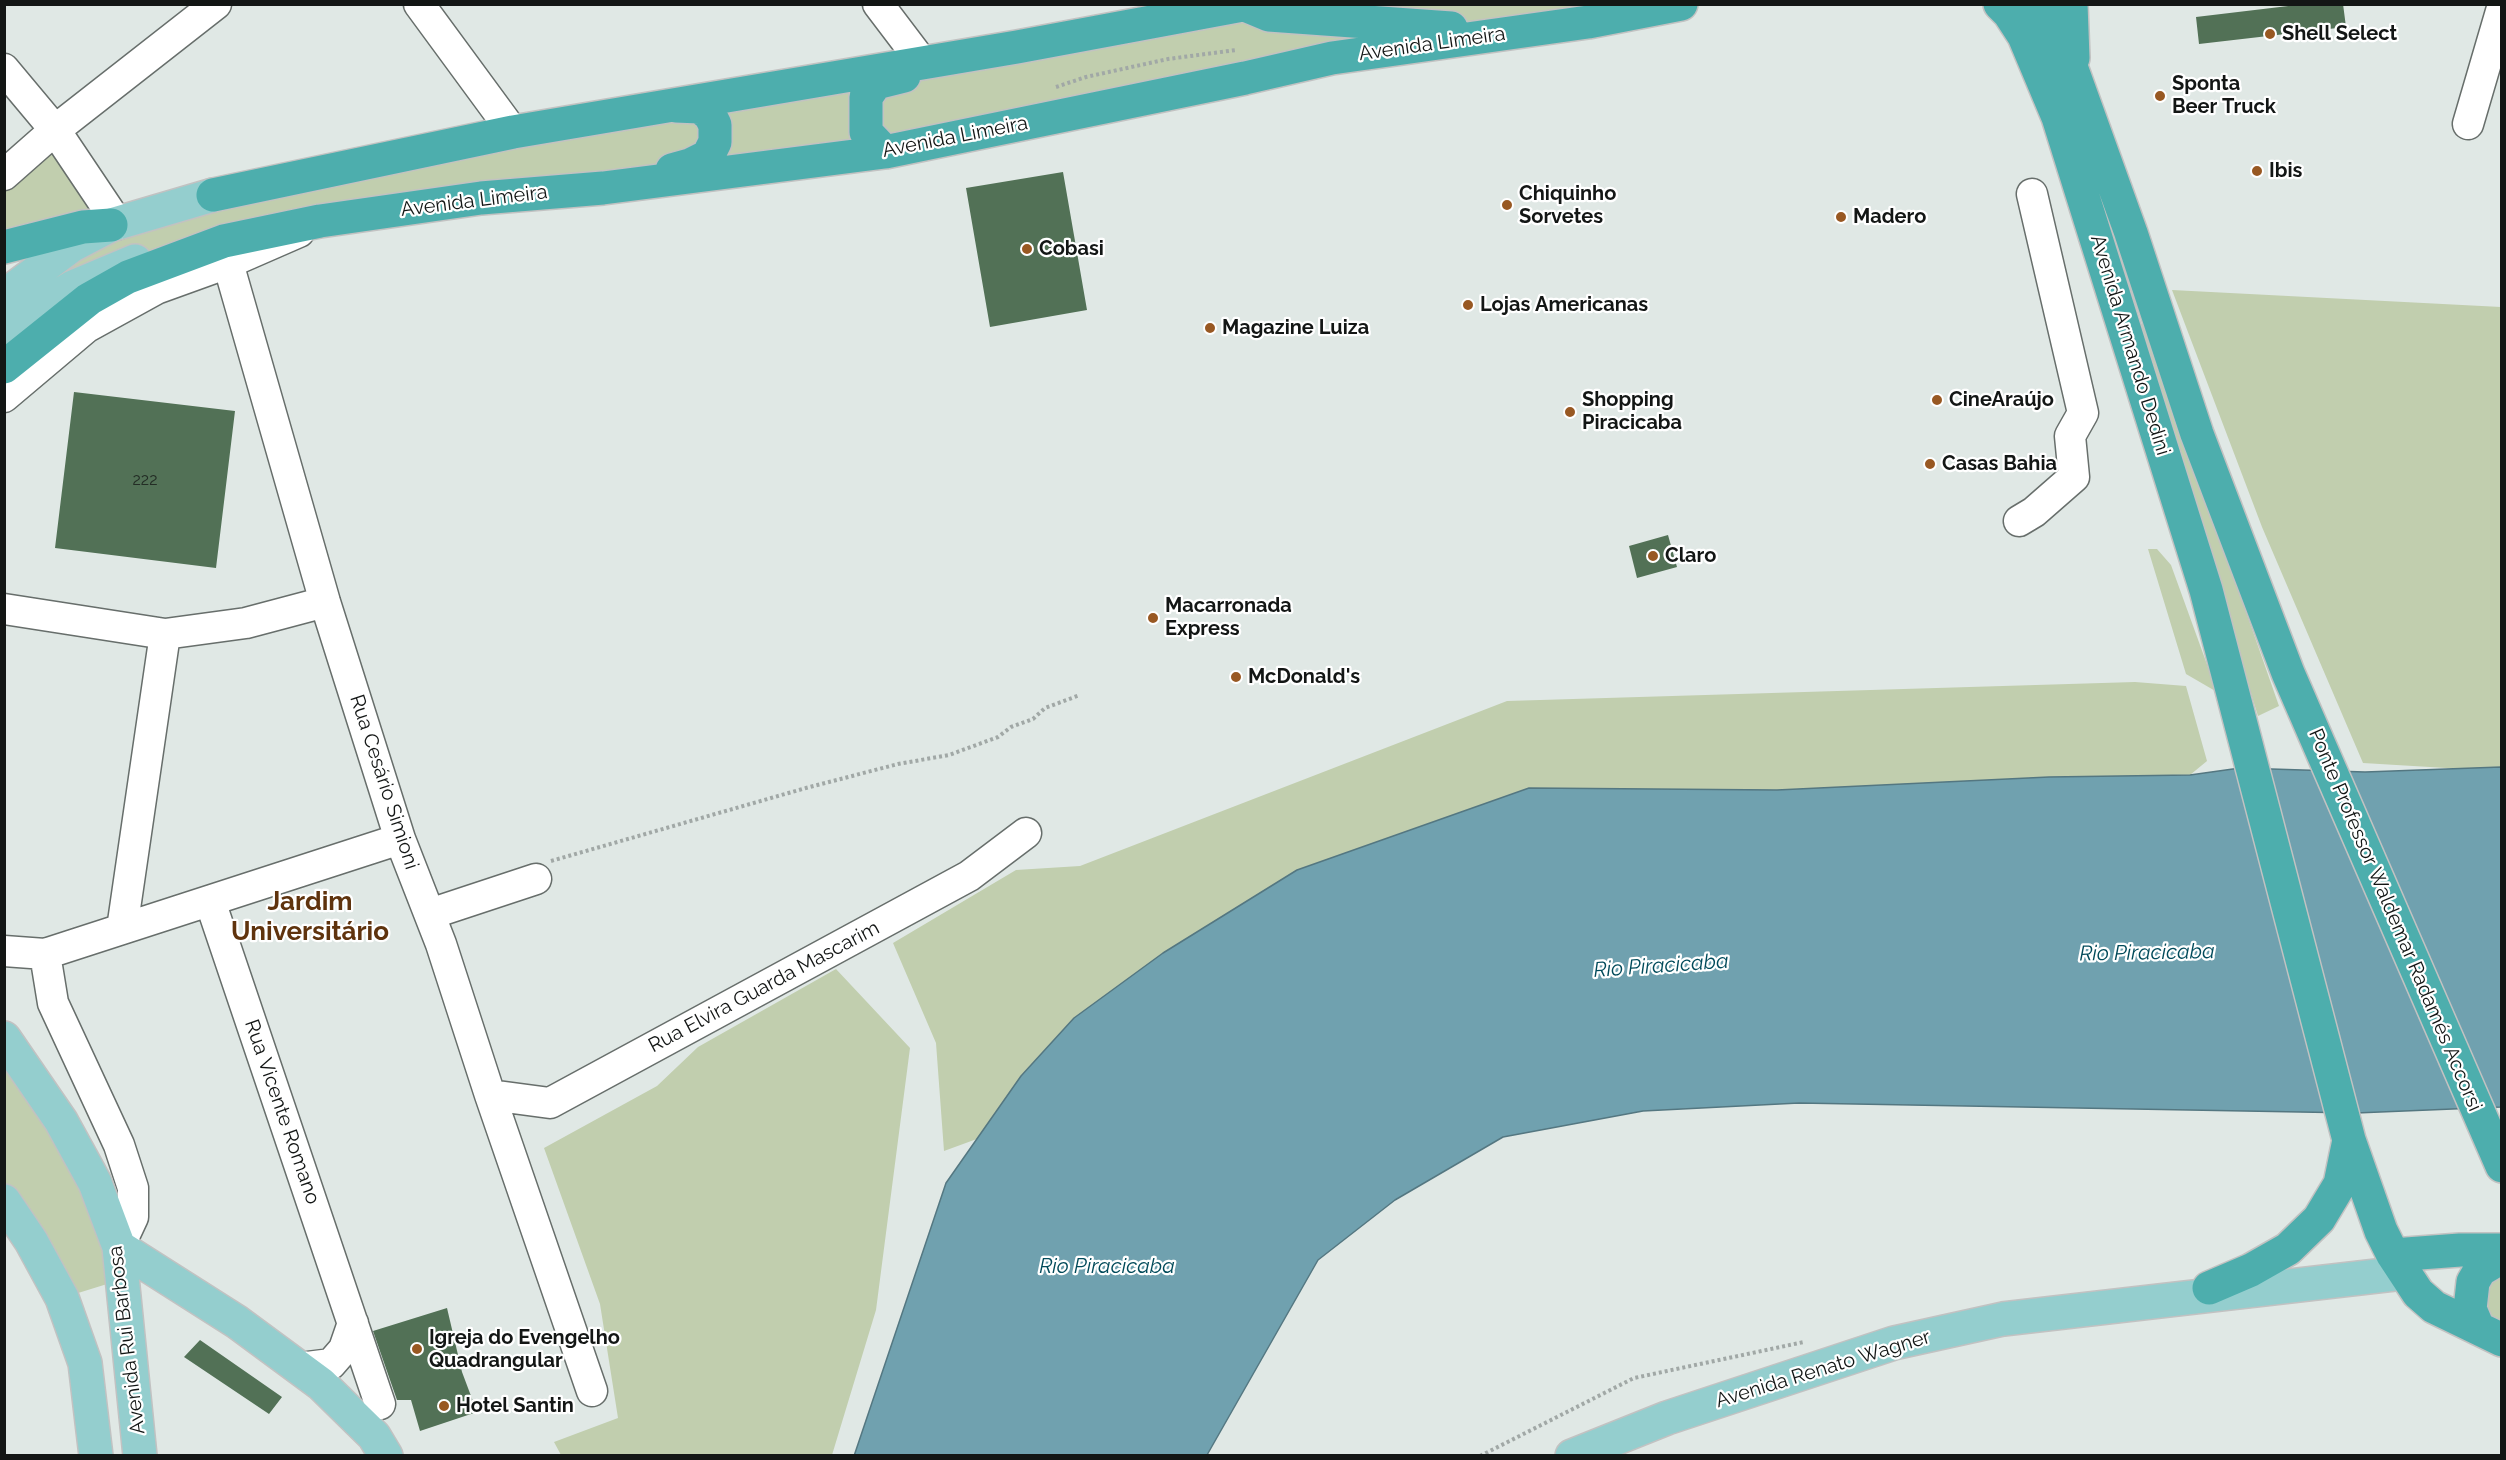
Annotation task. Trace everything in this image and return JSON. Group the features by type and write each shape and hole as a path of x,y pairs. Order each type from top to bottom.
{"highway":[{"name":"Avenida Limeira","path":"4,367 89,299 128,277 226,252 320,221 481,198 603,188 885,152 1332,58 1518,33 1681,4"},
{"name":"Avenida Armando Dedini","path":"2000,4 2024,36 2058,117 2203,579 2236,696 2349,1140 2381,1231 2398,1264 2418,1293 2434,1307 2490,1334"},
{"name":"Avenida Armando Dedini","path":"2036,4 2051,23 2073,72 2131,233 2196,434 2289,674"},
{"path":"2071,4 2073,72"},
{"path":"885,152 866,132 865,127 866,97 876,83 1017,47 1195,10 1246,5 1269,15 1518,33"},
{"path":"213,195 513,132 1017,47"},
{"path":"603,188 690,165 708,156 715,142 715,124 710,115 700,107 674,105"},
{"path":"4,247 83,227 114,225"},
{"name":"Ponte Professor Waldemar Radamés Accorsi","path":"2289,674 2502,1166"},
{"path":"2199,1292 2251,1270 2288,1249 2319,1219 2340,1184 2349,1140"},
{"path":"2398,1264 2460,1250 2502,1250"},
{"path":"2490,1334 2470,1309 2473,1282 2480,1270 2502,1257"}],"main road":[{"path":"4,296 70,246 114,225 213,195"},
{"name":"Avenida Limeira","path":"4,335 38,308 73,286 110,270 141,259 226,252"},
{"name":"Avenida Rui Barbosa","path":"4,1038 61,1121 95,1183 119,1247 140,1455"},
{"path":"4,1201 31,1241 62,1298 85,1363 96,1455"},
{"path":"119,1247 237,1322 321,1384 377,1449"},
{"name":"Avenida Renato Wagner","path":"1572,1455 1667,1418 1894,1343 2003,1319 2398,1264"}],"street":[{"path":"4,175 55,130 216,4"},
{"path":"419,4 513,132"},
{"path":"878,4 922,62"},
{"path":"2468,124 2502,8"},
{"path":"4,69 55,130 114,225"},
{"path":"2019,521 2034,512 2074,477 2070,436 2083,413 2032,194"},
{"path":"4,397 87,327 226,252"},
{"name":"Rua Cesário Simioni","path":"226,252 325,602 400,839 430,914 592,1390"},
{"path":"4,609 165,634 246,623 325,602"},
{"path":"122,929 165,634"},
{"name":"Rua Elvira Guarda Mascarim","path":"490,1095 550,1103 969,876 1026,833"},
{"path":"4,951 45,954 400,839"},
{"path":"430,914 541,871"},
{"name":"Rua Vicente Romano","path":"210,901 380,1404"},
{"path":"45,954 53,1002 119,1145 132,1188 133,1217 119,1247"},
{"path":"299,1368 331,1364 345,1349 353,1323"}],"path":[{"path":"541,871 806,788 898,764 949,755 998,737 1011,727 1034,719 1045,708 1080,695"}],"green space":[{"path":"1238,5 1681,5 885,152 320,221 5,335 4,296 111,225"},
{"path":"55,130 101,213 5,246 4,175"},
{"path":"2172,290 2501,307 2501,767 2463,769 2363,763 2262,527"},
{"path":"2145,323 2279,706 2258,716 2135,325"},
{"path":"2148,549 2157,549 2171,565 2217,692 2186,674"},
{"path":"2135,682 2186,686 2207,761 2190,775 1952,782 944,1151 936,1043 893,943 1016,870 1080,866 1507,701"},
{"path":"836,969 910,1048 876,1310 832,1455 561,1455 554,1442 618,1418 600,1304 544,1148 657,1086 698,1047"},
{"path":"5,1039 69,1135 120,1280 62,1298 5,1203"},
{"path":"2501,1267 2501,1331 2491,1325 2482,1284"}],"water":[{"name":"Rio Piracicaba","path":"2501,767 2501,1107 2356,1113 1799,1103 1643,1111 1503,1137 1395,1200 1318,1260 1207,1455 854,1456 946,1183 1021,1076 1074,1018 1163,953 1297,870 1529,788 1777,790 2049,777 2190,775 2240,768 2365,772"}],"building":[{"path":"2305,4 2343,4 2346,27 2199,44 2196,17"},
{"name":"Cobasi","path":"1063,172 1087,310 990,327 966,188"},
{"path":"74,392 235,411 216,568 55,548"},
{"name":"Claro","path":"1668,535 1677,567 1637,578 1629,546"},
{"name":"Igreja do Evengelho Quadrangular","path":"447,1308 462,1372 477,1412 420,1431 411,1400 397,1400 373,1331"},
{"path":"200,1340 282,1397 269,1414 184,1357"}],"place":[{"name":"Shell Select","path":"2270,34"},
{"name":"Sponta Beer Truck","path":"2160,96"},
{"name":"Ibis","path":"2257,171"},
{"name":"Chiquinho Sorvetes","path":"1507,205"},
{"name":"Madero","path":"1841,217"},
{"name":"Cobasi","path":"1027,249"},
{"name":"Lojas Americanas","path":"1468,305"},
{"name":"Magazine Luiza","path":"1210,328"},
{"name":"CineAraújo","path":"1937,400"},
{"name":"Shopping Piracicaba","path":"1570,412"},
{"name":"Casas Bahia","path":"1930,464"},
{"name":"Claro","path":"1653,556"},
{"name":"Macarronada Express","path":"1153,618"},
{"name":"McDonald's","path":"1236,677"},
{"name":"Igreja do Evengelho Quadrangular","path":"417,1349"},
{"name":"Hotel Santin","path":"444,1406"}],"district":[{"name":"Jardim Universitário","path":"310,917"}]}
